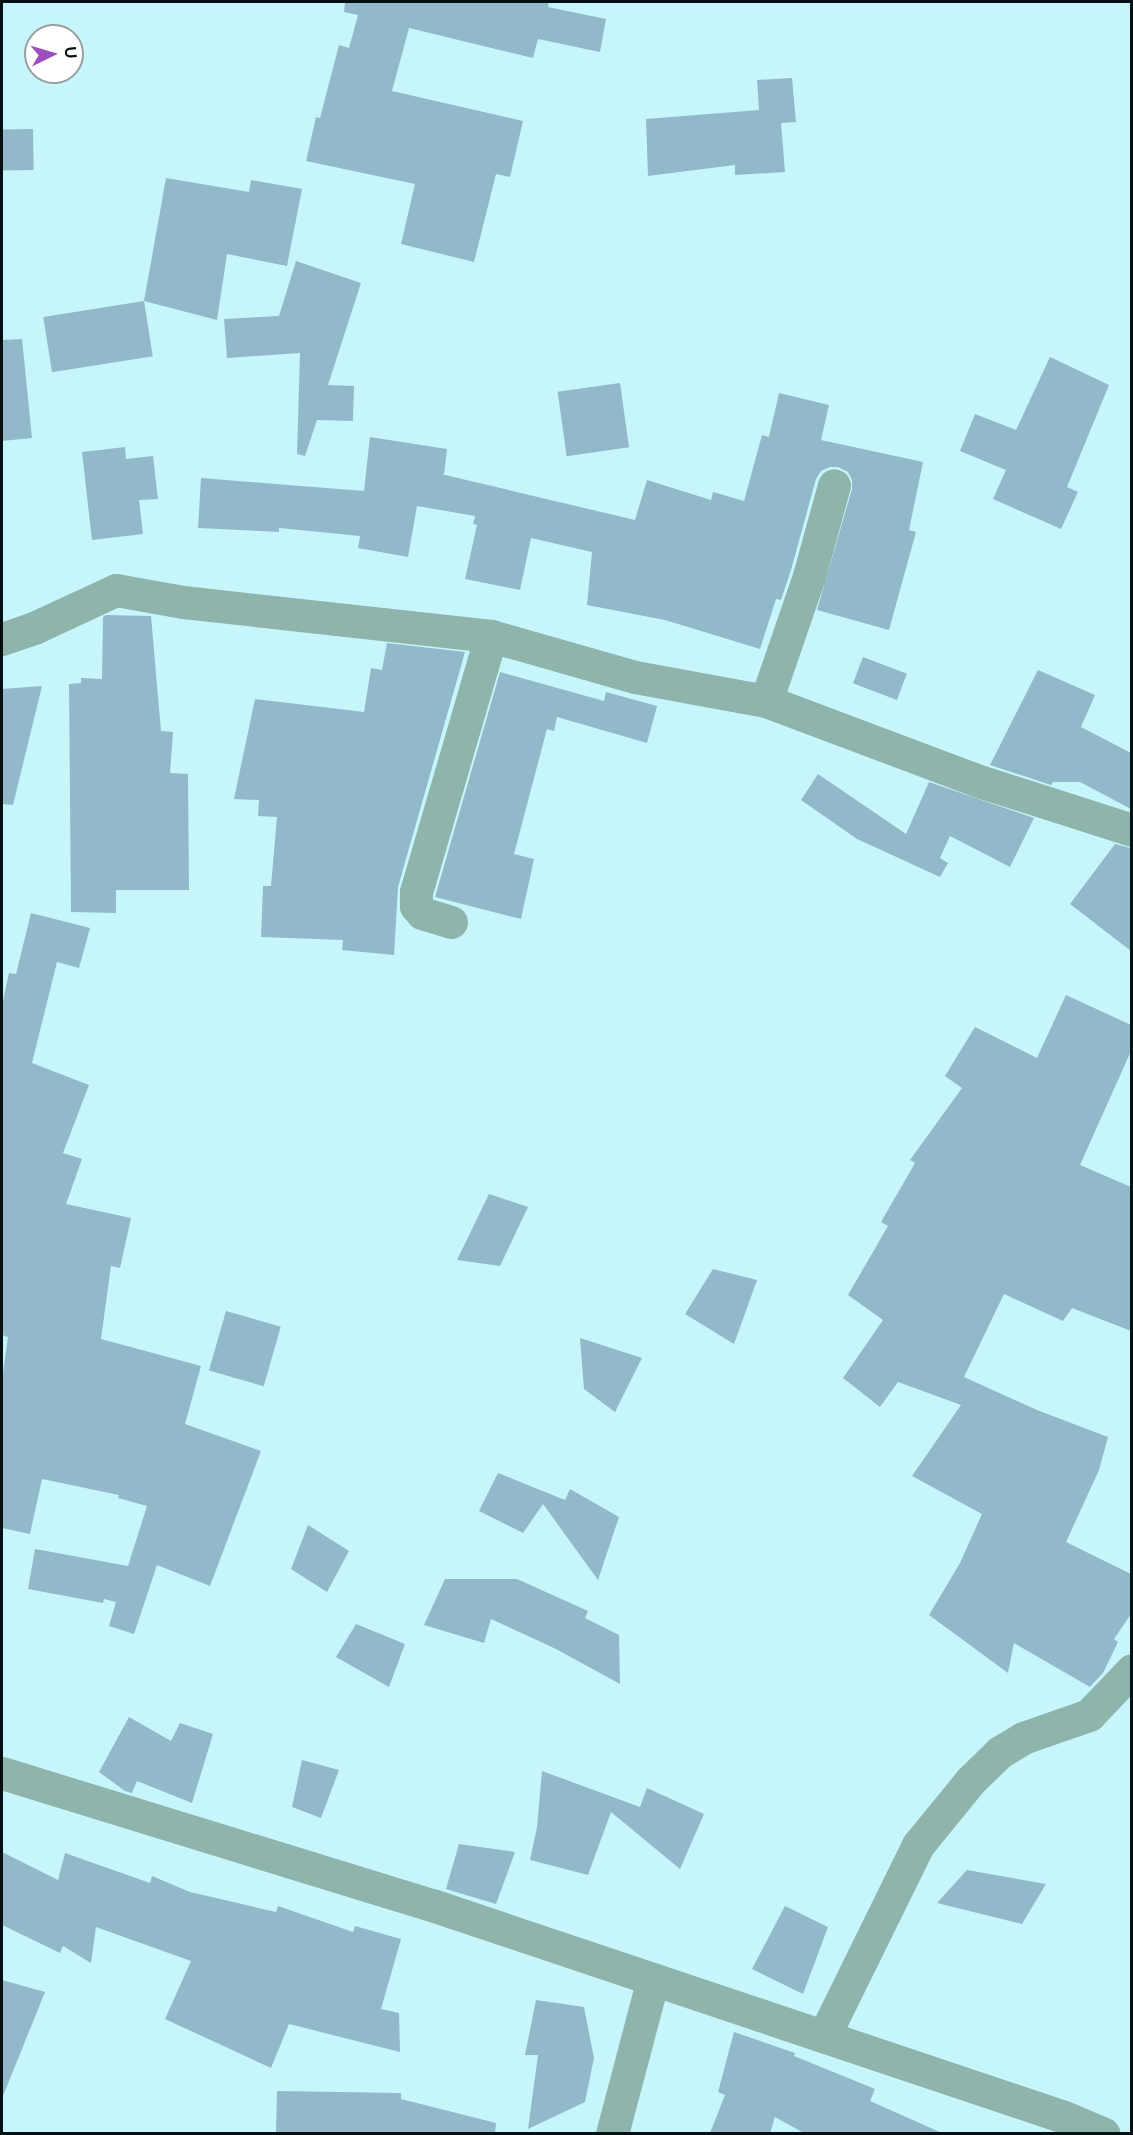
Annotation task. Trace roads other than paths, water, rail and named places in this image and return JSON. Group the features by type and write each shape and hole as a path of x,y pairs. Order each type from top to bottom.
{"street":[{"path":"766,701 809,576 834,485"},
{"path":"2,639 34,628 116,590 183,602 490,636 635,677 766,701 982,782 1131,830"},
{"path":"451,922 422,913 416,906 416,892 490,636"},
{"path":"824,2036 918,1845 970,1780 1000,1752 1023,1738 1089,1715 1131,1670"},
{"path":"2,1773 421,1901 1104,2133"},
{"path":"612,2133 653,1979"}]}
